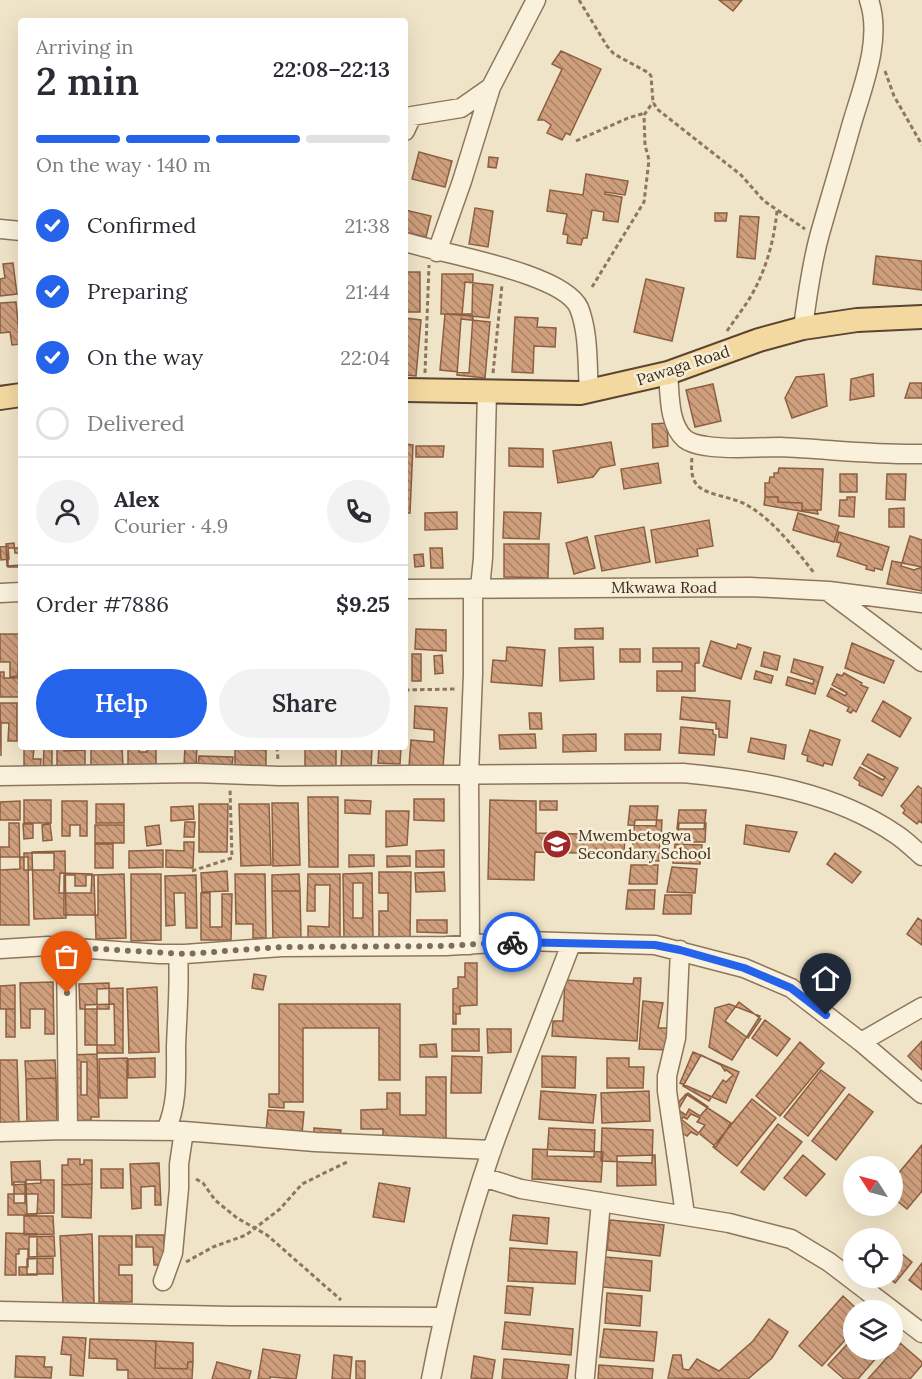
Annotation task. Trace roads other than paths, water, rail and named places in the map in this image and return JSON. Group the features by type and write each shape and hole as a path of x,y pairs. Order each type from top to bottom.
{"main road":[{"name":"Pawaga Road","path":"414,390 558,393 589,391 668,373 759,340 803,328 857,320 922,317"},
{"path":"0,398 18,395"}],"street":[{"path":"433,251 462,181 491,87 536,0"},
{"path":"803,328 810,276 819,238 874,39 873,10 869,0"},
{"path":"408,125 412,116 461,108 491,87"},
{"path":"0,229 18,231"},
{"path":"408,243 544,280 572,297 579,308 582,321 589,391"},
{"path":"668,373 673,417 680,433 694,444 732,448 777,447 864,454 922,454"},
{"path":"470,945 469,775 476,588 483,558 489,391"},
{"name":"Mkwawa Road","path":"408,589 750,586 829,591 922,603"},
{"path":"829,591 922,662"},
{"path":"0,593 18,592"},
{"path":"0,776 195,773 230,775 683,773 729,777 816,796 857,813 898,836 922,856"},
{"path":"0,949 48,946 178,954 282,947 470,945 526,941 655,945 744,968 791,988 861,1042 922,1094"},
{"path":"431,1379 443,1317 483,1177 572,944"},
{"path":"66,947 68,1130"},
{"path":"680,950 675,1038 667,1083 685,1214"},
{"path":"166,1130 172,1115 176,1093 180,987 178,954"},
{"path":"861,1042 922,1007"},
{"path":"0,1132 166,1130 315,1142 492,1150"},
{"path":"164,1277 173,1253 184,1131"},
{"path":"483,1177 521,1189 685,1214 791,1239 829,1262 922,1333"},
{"path":"585,1376 600,1202"},
{"path":"0,1311 360,1318 443,1317"}],"place":[{"name":"Mwembetogwa Secondary School","path":"557,844"}]}
